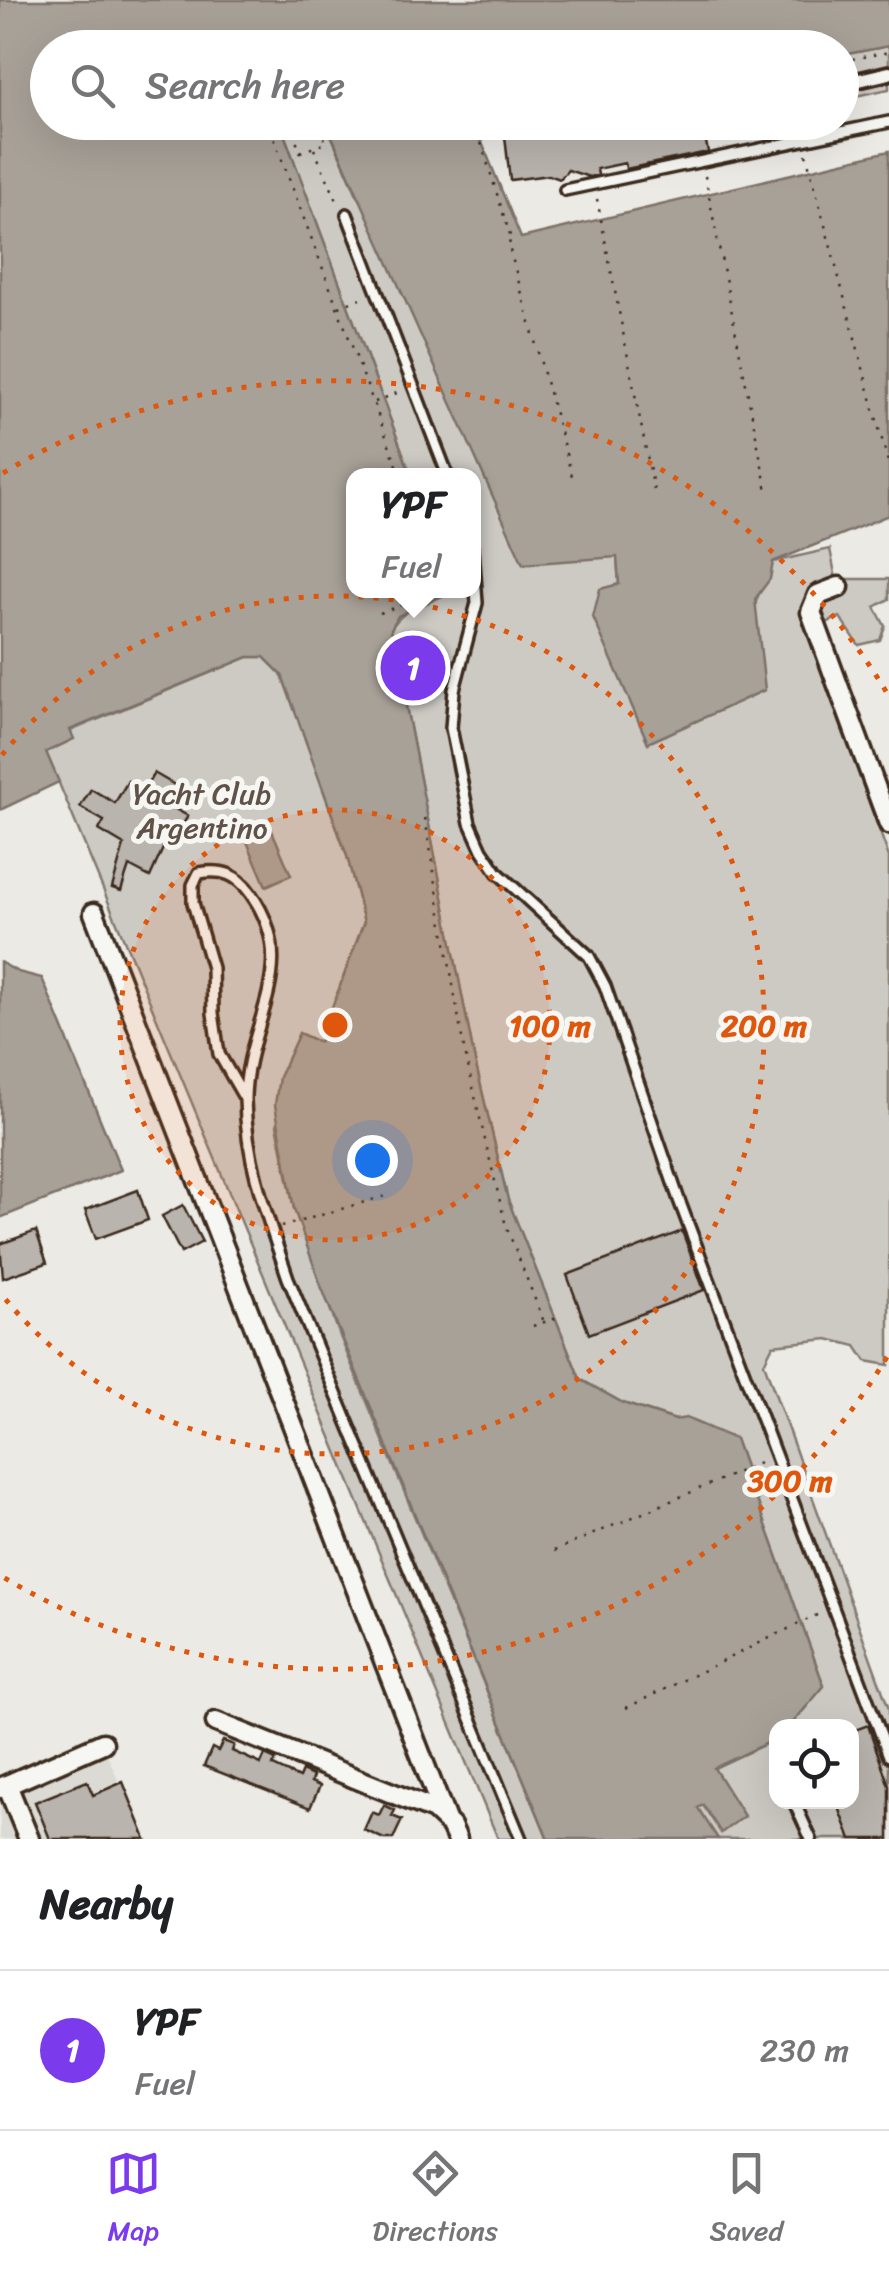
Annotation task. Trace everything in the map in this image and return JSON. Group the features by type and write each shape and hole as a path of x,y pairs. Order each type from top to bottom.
{"street":[{"path":"859,80 889,73"},
{"path":"839,587 818,595 811,612 889,824"},
{"path":"94,912 446,1820 457,1839"},
{"path":"216,1722 434,1810 446,1820"},
{"path":"29,1839 4,1787 103,1744"}],"lane":[{"path":"859,128 889,122"},
{"path":"565,190 803,140"},
{"path":"347,214 445,468"},
{"path":"478,598 454,690 451,728 470,823 497,872 590,956 605,986 679,1200 889,1756"},
{"path":"245,1099 219,1054 212,968 193,904 193,885 200,873 217,870 235,876 247,888 260,908 275,950 270,987 250,1055 245,1099 252,1166 272,1230 288,1278 521,1839"},
{"path":"797,1809 811,1839"}],"path":[{"path":"859,58 889,52"},
{"path":"274,140 398,468"},
{"path":"296,140 300,152 326,143 325,140"},
{"path":"480,140 512,242 508,243 572,476"},
{"path":"313,148 336,202 347,214"},
{"path":"805,152 888,462"},
{"path":"705,176 767,490"},
{"path":"598,199 654,491"},
{"path":"337,307 377,292"},
{"path":"373,402 414,387"},
{"path":"380,613 425,598"},
{"path":"425,818 463,1044 489,1157 506,1226 544,1322"},
{"path":"272,1230 385,1196"},
{"path":"533,1326 556,1318"},
{"path":"554,1551 776,1456"},
{"path":"626,1708 833,1607"}],"shaded area":[{"path":"0,0 889,0 889,46 859,52 859,30 30,30 30,140 286,140 408,468 346,468 346,598 438,598 398,616 391,629 474,1057 508,1200 580,1379 623,1403 675,1420 686,1418 735,1439 824,1686 796,1719 769,1719 769,1742 714,1768 744,1816 721,1833 703,1805 698,1808 718,1839 548,1839 321,1286 294,1209 275,1105 279,1077 299,1033 319,1042 364,922 347,856 282,675 264,657 248,657 70,730 74,739 46,752 59,782 0,810"},
{"path":"334,140 481,140 521,238 889,151 889,515 773,562 770,579 755,599 765,690 648,743 593,617 600,589 619,584 617,557 523,564"},
{"path":"270,826 291,875 266,886 245,837"},
{"path":"0,962 42,978 121,1170 0,1218"},
{"path":"107,1754 143,1839 0,1839 0,1800"}],"green space":[{"path":"889,46 889,89 859,95 859,52"},
{"path":"286,140 333,140 357,195 617,556 619,585 755,608 773,562 830,549 836,579 889,579 889,599 875,607 885,626 880,640 859,645 840,617 807,631 889,857 889,1365 866,1361 856,1346 828,1339 773,1345 764,1363 889,1709 889,1839 718,1839 697,1808 702,1804 743,1816 713,1768 769,1742 769,1809 859,1809 859,1719 796,1719 824,1686 735,1439 623,1403 580,1379 508,1200 474,1057 391,629 406,613 427,601 481,598 481,468 408,468"},
{"name":"Yacht Club Argentino","path":"248,657 264,657 282,675 347,856 364,922 319,1043 277,1125 294,1209 341,1339 548,1839 498,1839 46,752 73,739 70,731"}],"building":[{"path":"505,140 706,140 708,152 626,169 625,163 597,169 598,175 589,177 568,170 560,179 549,175 510,180"},
{"path":"154,773 185,791 175,809 188,816 183,824 193,829 187,840 177,834 170,847 165,844 150,877 129,866 121,891 112,888 124,845 99,830 104,821 80,807 91,789 115,803 128,781 144,790"},
{"path":"138,1190 148,1220 96,1239 85,1210"},
{"path":"183,1205 202,1242 181,1253 162,1216"},
{"path":"36,1231 47,1263 3,1278 0,1244"},
{"path":"682,1231 704,1290 589,1334 567,1275"},
{"path":"868,1725 889,1786 889,1839 851,1839 840,1809 859,1809 859,1728"},
{"path":"223,1741 234,1745 232,1751 261,1764 265,1755 276,1760 273,1766 299,1778 302,1771 313,1776 311,1782 320,1786 310,1808 204,1766 212,1748 218,1751"},
{"path":"87,1781 93,1795 123,1782 146,1839 50,1839 35,1802"},
{"path":"384,1805 395,1810 392,1816 402,1820 393,1839 364,1830 372,1812 379,1815"}],"place":[{"name":"YPF","path":"413,668"}]}
